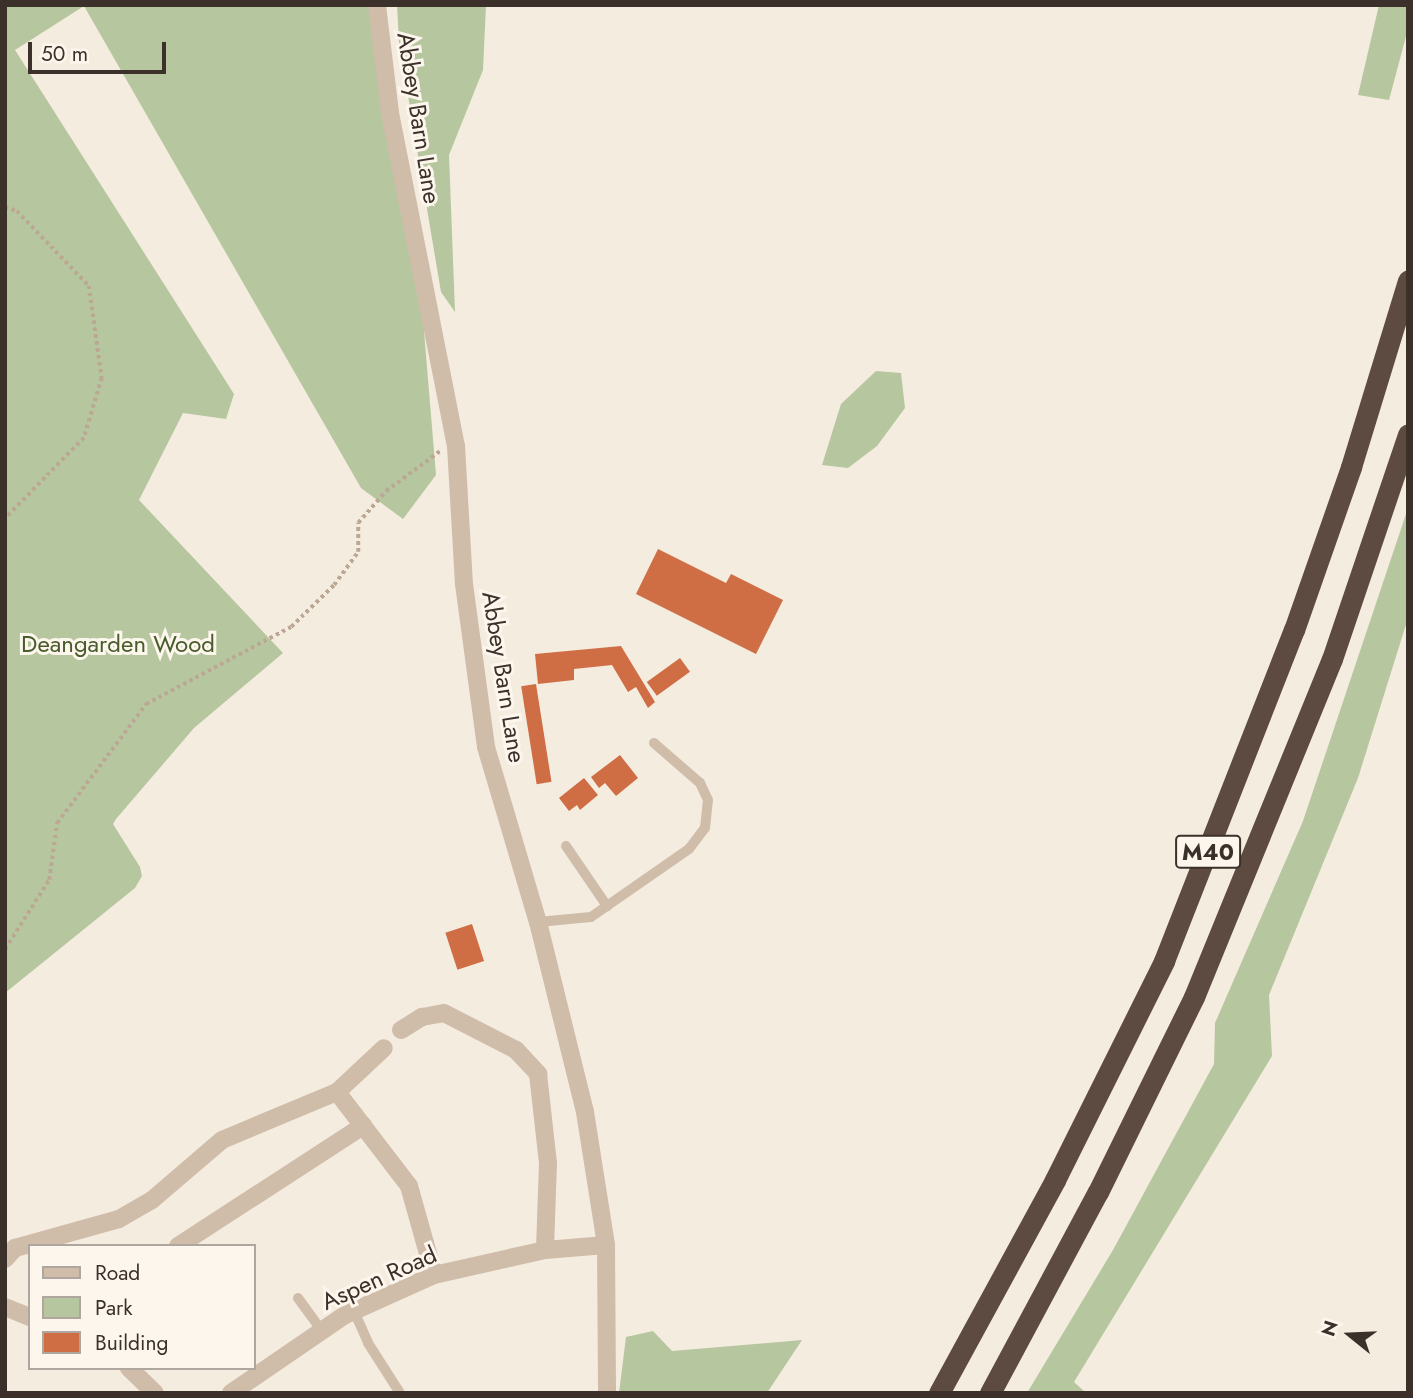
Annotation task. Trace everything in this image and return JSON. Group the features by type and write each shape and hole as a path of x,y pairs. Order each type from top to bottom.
{"highway":[{"name":"M40","path":"939,1393 1055,1180 1164,961 1294,631 1351,467 1408,281"},
{"name":"M40","path":"990,1393 1098,1192 1194,997 1332,659 1408,435"}],"street":[{"name":"Abbey Barn Lane","path":"377,5 390,113 456,446 464,584 486,747 538,922 585,1112 606,1245 607,1393"},
{"path":"401,1030 422,1017 444,1013 516,1050 538,1074 548,1163 545,1250"},
{"path":"29,1244 119,1219 152,1200 222,1140 337,1092 384,1048"},
{"path":"337,1092 409,1186 434,1275"},
{"path":"181,1244 363,1126"},
{"path":"5,1259 15,1248 28,1244"},
{"name":"Aspen Road","path":"231,1393 354,1311 434,1275 545,1250 606,1245"},
{"path":"5,1307 28,1316"},
{"path":"131,1370 155,1393"}],"lane":[{"path":"538,922 572,922 607,906 688,849 705,828 708,800 700,783 686,766 654,743"},
{"path":"566,846 607,906"},
{"path":"298,1298 322,1331"},
{"path":"354,1311 368,1343 400,1393"}],"path":[{"path":"5,207 17,211 89,286 102,378 84,439 5,519"},
{"path":"5,949 49,880 57,823 146,704 291,627 334,585 358,552 358,523 379,499 437,452 456,446"}],"green space":[{"name":"Deangarden Wood","path":"5,5 377,5 419,271 436,475 403,519 361,488 84,6 15,50 234,394 226,419 183,413 139,500 283,653 194,728 116,819 113,824 140,867 142,876 135,888 5,993"},
{"path":"397,5 486,5 483,70 449,155 455,312 441,292 399,42"},
{"path":"1379,5 1408,5 1408,29 1389,100 1358,95"},
{"path":"876,371 901,373 905,408 877,446 848,468 822,465 841,404"},
{"path":"1408,508 1408,618 1358,778 1269,995 1272,1056 1074,1382 1086,1393 1027,1393 1113,1250 1214,1064 1215,1023 1303,821"},
{"path":"653,1331 672,1351 802,1340 767,1393 619,1393 626,1337"}],"building":[{"path":"658,549 726,583 731,574 783,600 756,654 636,594"},
{"path":"621,646 655,702 648,708 636,687 628,692 612,665 574,669 574,680 538,684 535,654"},
{"path":"680,658 690,672 657,696 647,682"},
{"path":"536,684 551,782 537,784 521,686"},
{"path":"620,755 638,778 616,796 605,783 599,788 591,777"},
{"path":"584,778 598,795 580,810 577,805 569,811 559,798"},
{"path":"472,924 484,961 457,970 445,933"}]}
